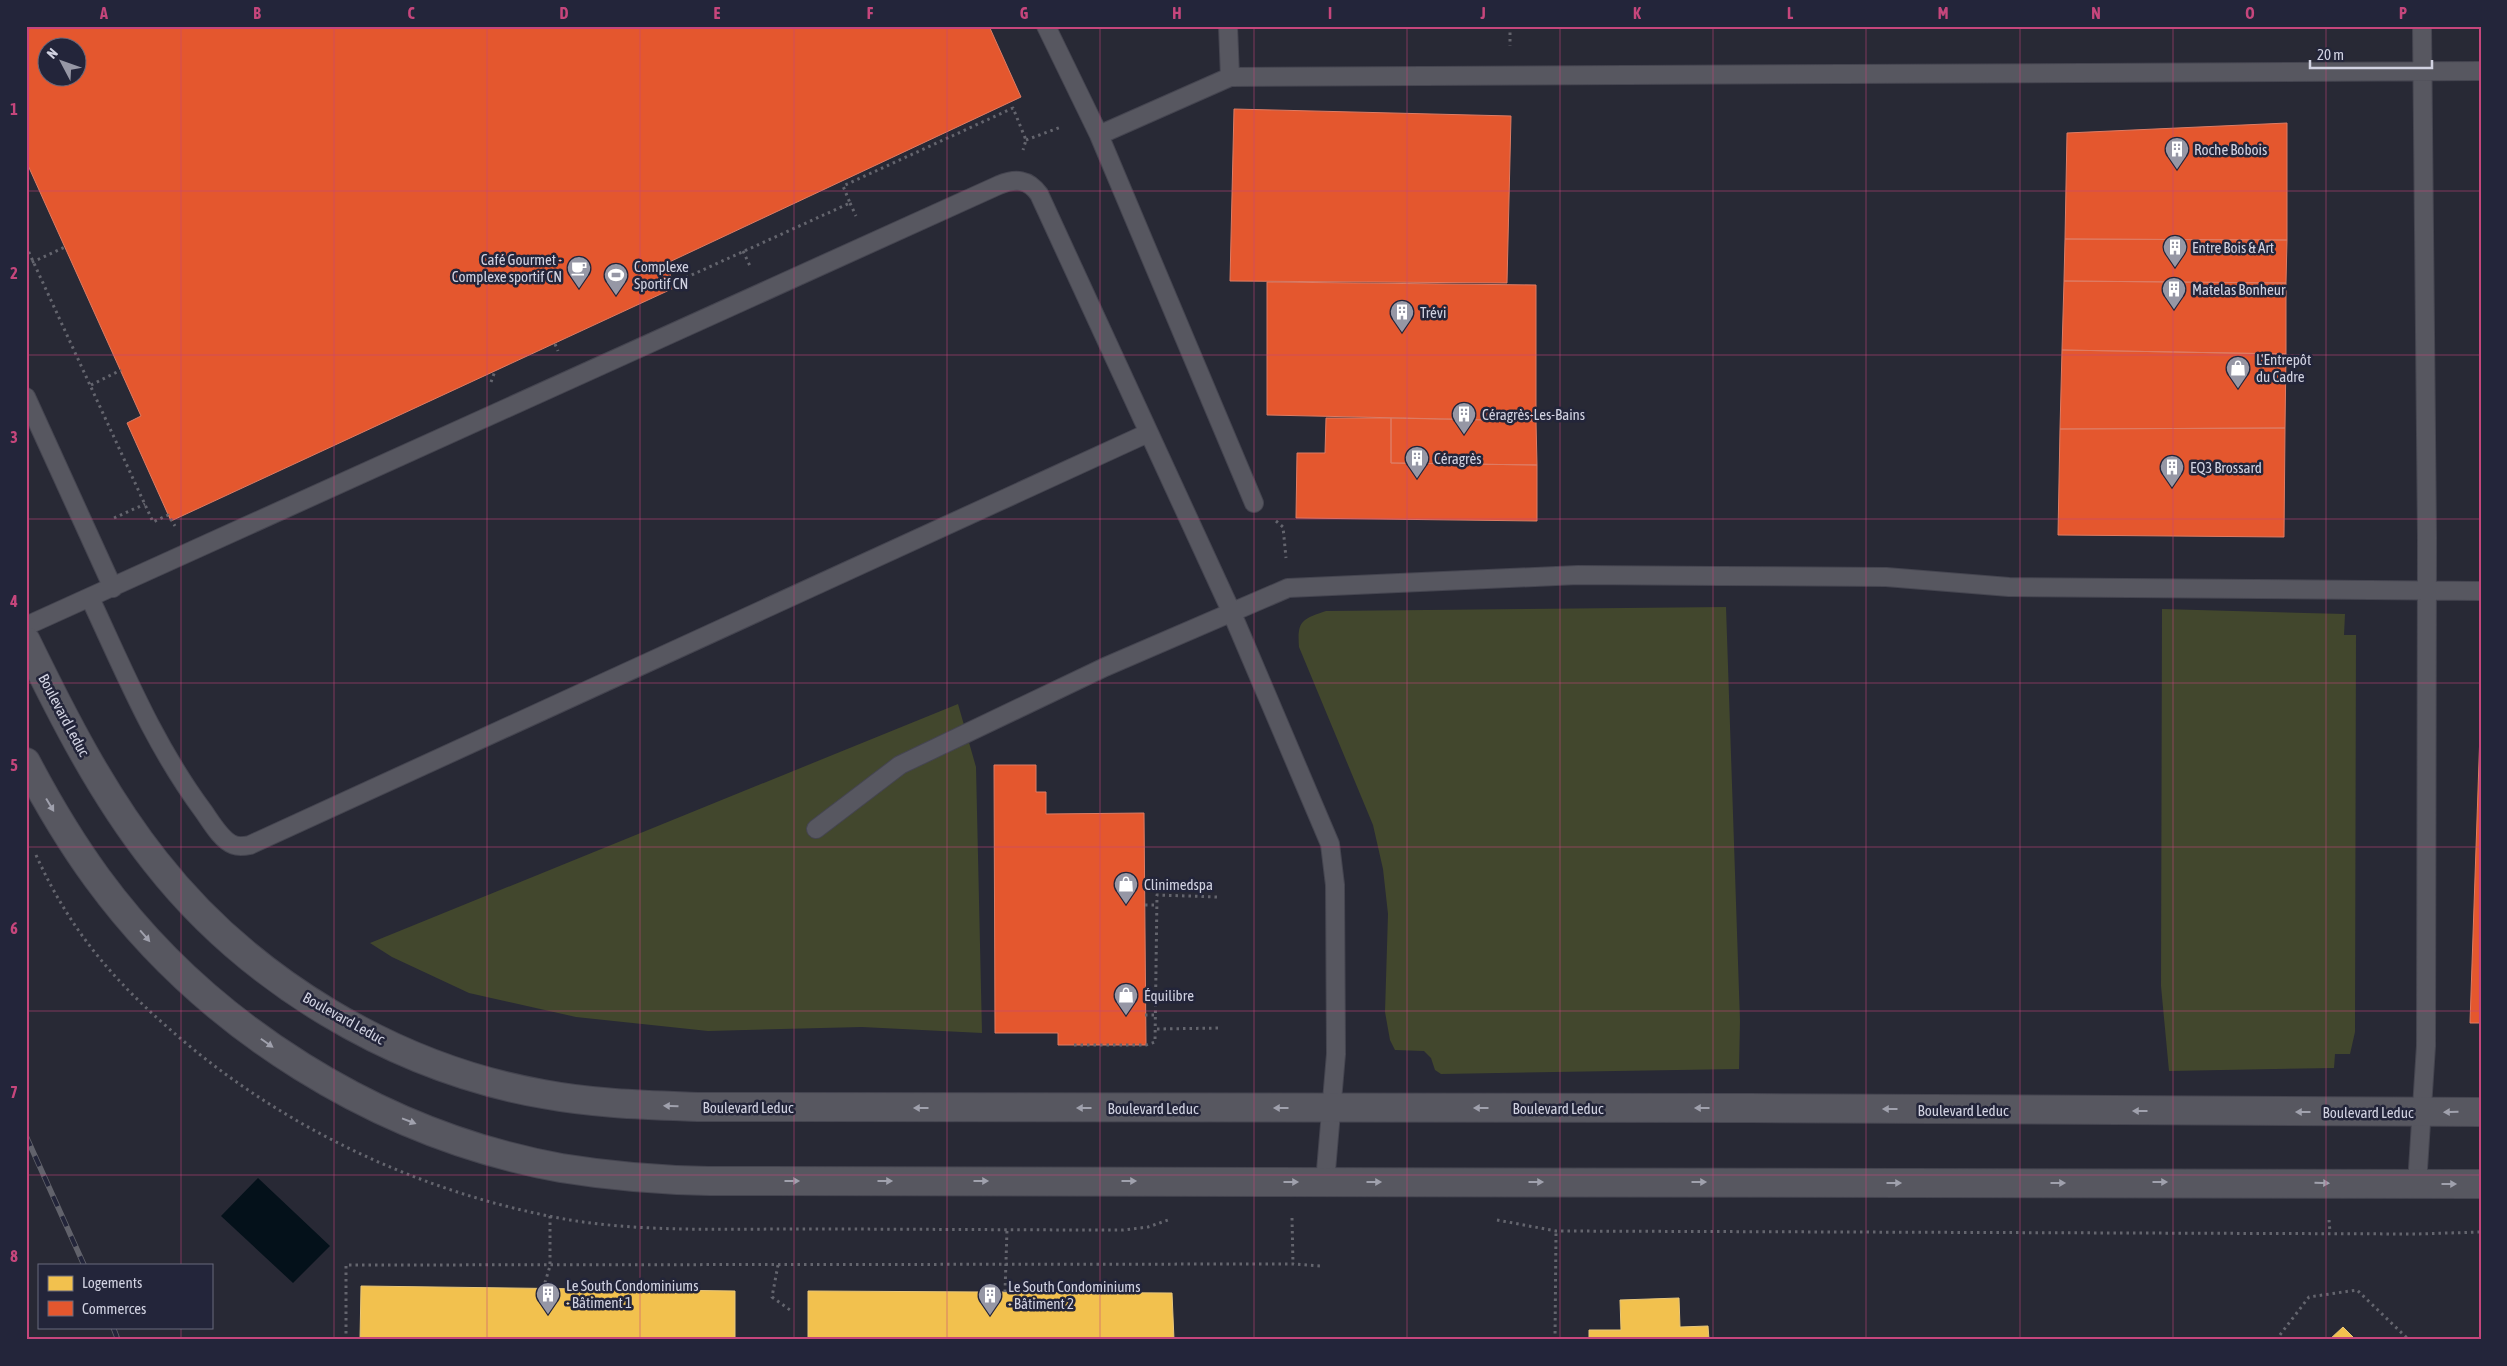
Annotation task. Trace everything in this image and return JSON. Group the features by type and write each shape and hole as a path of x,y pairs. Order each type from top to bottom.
{"street":[{"name":"Boulevard Leduc","path":"26,641 50,689 114,803 156,862 218,930 275,976 335,1015 409,1052 473,1077 558,1097 608,1103 649,1105 2481,1112"},
{"path":"26,762 46,800 97,879 152,945 205,995 296,1063 359,1099 396,1116 494,1152 577,1170 673,1180 2481,1184"}],"lane":[{"path":"1046,26 1099,135 1254,503"},
{"path":"1228,26 1230,77"},
{"path":"2417,1184 2426,1046 2427,537 2422,26"},
{"path":"1099,135 1230,77 2481,71"},
{"path":"26,626 113,588 685,325 1014,180 1028,183 1038,194 1231,611 1330,844 1335,885 1336,1054 1325,1182"},
{"path":"26,397 113,588"},
{"path":"90,598 132,691 173,769 213,826 227,840 234,845 250,846 1148,432"},
{"path":"816,829 900,765 1105,667 1288,588 1578,576 1720,576 1886,577 2009,587 2481,591"}],"path":[{"path":"858,221 843,186 1013,108 1026,140 1014,180"},
{"path":"674,283 850,203"},
{"path":"26,246 154,522 168,515"},
{"path":"26,265 65,248"},
{"path":"90,385 120,370"},
{"path":"1254,503 1283,527 1288,588"},
{"path":"1074,1045 1146,1044 1155,1042 1157,1029 1157,895 1218,897"},
{"path":"1145,905 1157,905"},
{"path":"1145,1015 1156,1015"},
{"path":"1157,1029 1220,1028"},
{"path":"543,1289 550,1266 550,1215"},
{"path":"1292,1218 1293,1264"},
{"path":"1492,1219 1556,1231 2416,1234 2481,1232"},
{"path":"1004,1292 1007,1230"},
{"path":"1556,1231 1556,1340"},
{"path":"346,1340 346,1265 550,1266 1005,1263 1293,1264 1320,1266"},
{"path":"778,1265 772,1297 790,1310"},
{"path":"2276,1340 2309,1297 2357,1290 2409,1340"}],"green space":[{"path":"1726,607 1740,1021 1739,1069 1441,1074 1435,1070 1431,1058 1424,1051 1395,1050 1390,1040 1385,1012 1388,914 1383,869 1373,825 1299,647 1300,626 1311,616 1326,611"},
{"path":"2162,609 2345,614 2344,635 2356,635 2355,1032 2350,1054 2335,1054 2334,1068 2169,1071 2161,986"},
{"path":"958,704 976,767 982,1033 862,1027 708,1031 576,1017 469,993 392,957 370,943"}],"shaded area":[{"path":"258,1178 330,1246 293,1283 221,1216"}],"building: Logements":[{"name":"Le South Condominiums - Bâtiment 1","path":"361,1286 735,1291 735,1340 360,1340"},
{"name":"Le South Condominiums - Bâtiment 2","path":"808,1291 1172,1293 1174,1340 808,1340"},
{"path":"1679,1298 1680,1327 1708,1326 1709,1340 1589,1340 1589,1330 1621,1330 1620,1300"},
{"path":"2343,1327 2356,1340 2329,1340"}],"building: Commerces":[{"path":"26,26 989,26 1021,97 665,264 676,287 171,521 127,423 141,416 26,161"},
{"path":"1234,109 1511,116 1507,283 1230,281"},
{"name":"Roche Bobois","path":"2287,123 2287,240 2065,239 2067,133"},
{"name":"Entre Bois & Art","path":"2065,239 2287,240 2286,283 2064,281"},
{"name":"Matelas Bonheur","path":"2064,281 2286,283 2286,354 2062,350"},
{"name":"Trévi","path":"1267,282 1536,285 1536,421 1267,415"},
{"path":"2062,350 2286,354 2285,428 2060,429"},
{"name":"Céragrès","path":"1326,418 1391,418 1391,463 1537,465 1537,521 1296,518 1297,453 1325,453"},
{"name":"Céragrès-Les-Bains","path":"1391,418 1536,421 1537,465 1391,463"},
{"name":"EQ3 Brossard","path":"2285,428 2284,537 2058,535 2060,429"},
{"path":"2481,703 2481,1023 2470,1023"},
{"path":"994,765 1036,765 1036,792 1046,792 1046,814 1144,813 1146,1045 1058,1045 1058,1033 995,1033"}],"railway":[{"path":"26,1136 84,1264"},
{"path":"113,1328 118,1340"}],"place":[{"name":"Roche Bobois","path":"2177,170"},
{"name":"Entre Bois & Art","path":"2175,268"},
{"name":"Café Gourmet - Complexe sportif CN","path":"579,289"},
{"name":"Complexe Sportif CN","path":"616,296"},
{"name":"Matelas Bonheur","path":"2174,310"},
{"name":"Trévi","path":"1402,333"},
{"name":"L'Entrepôt du Cadre","path":"2238,389"},
{"name":"Céragrès-Les-Bains","path":"1464,435"},
{"name":"Céragrès","path":"1417,479"},
{"name":"EQ3 Brossard","path":"2172,488"},
{"name":"Clinimedspa","path":"1126,905"},
{"name":"Équilibre","path":"1126,1016"},
{"name":"Le South Condominiums - Bâtiment 1","path":"548,1315"},
{"name":"Le South Condominiums - Bâtiment 2","path":"990,1316"}]}
